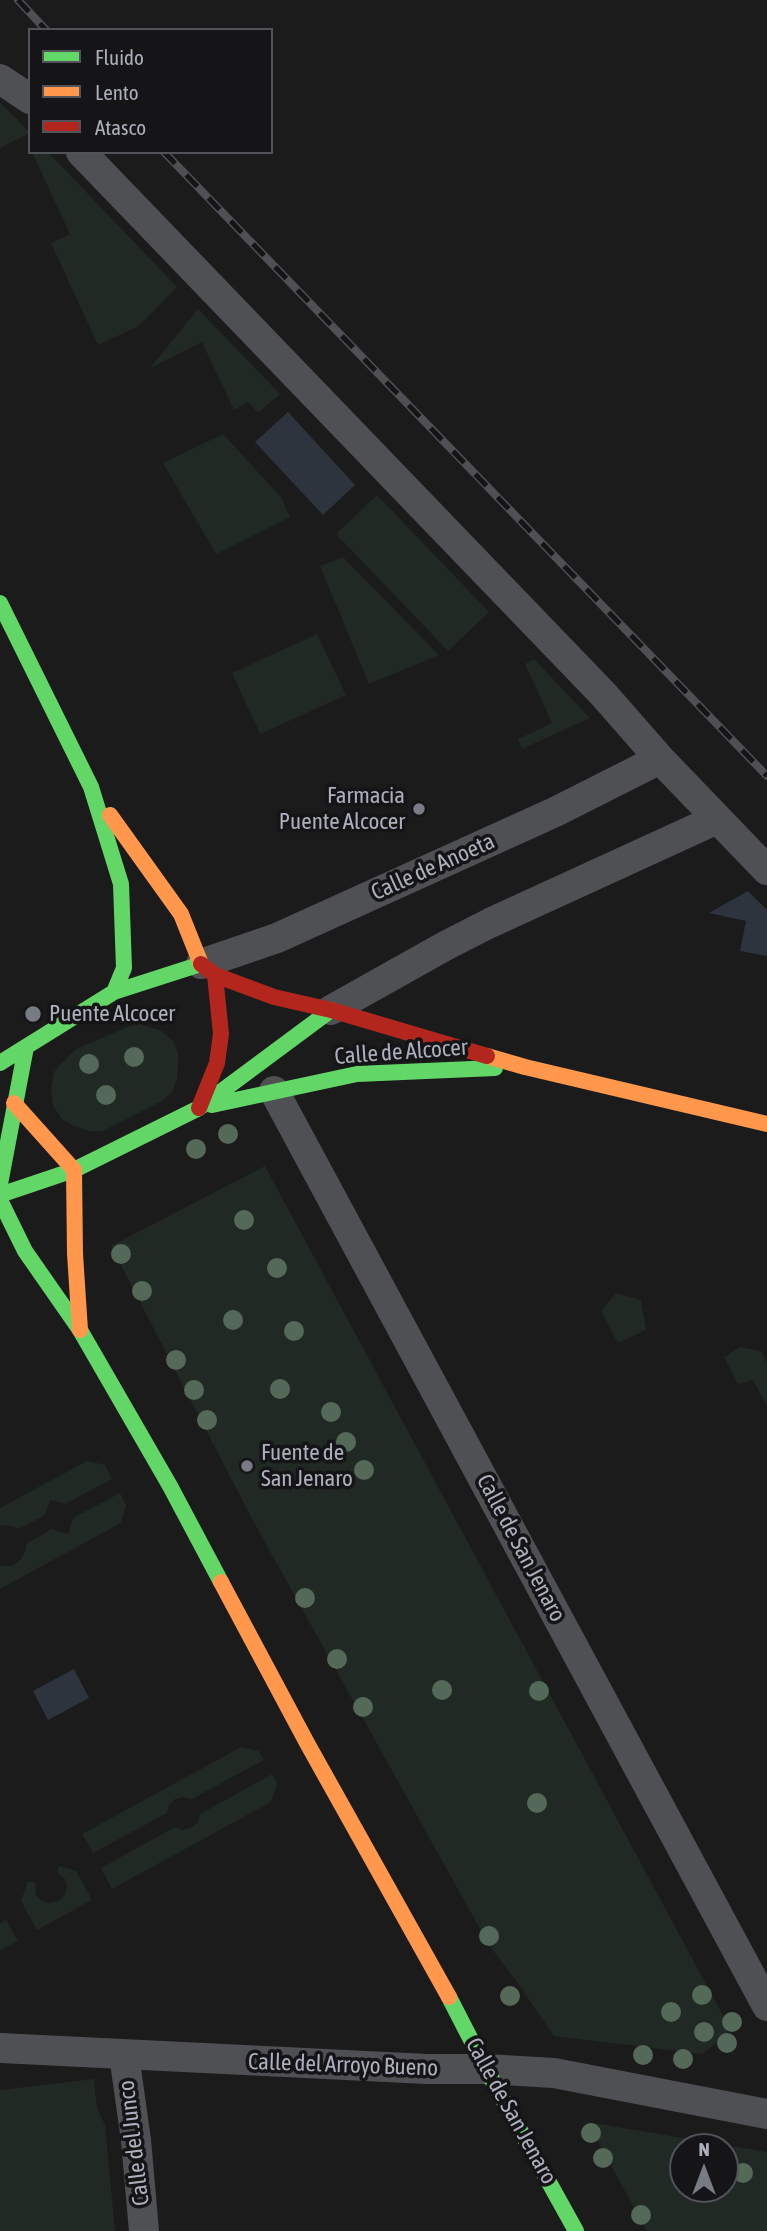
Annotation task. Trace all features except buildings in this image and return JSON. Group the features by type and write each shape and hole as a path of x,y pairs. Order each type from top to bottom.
{"street":[{"path":"0,79 28,98"},
{"path":"83,154 604,695 660,759 767,870"},
{"path":"0,603 91,787 181,914 208,969 221,1034 217,1063 200,1108"},
{"name":"Calle de Anoeta","path":"208,969 555,812 660,759"},
{"path":"91,787 121,884 124,968 114,992"},
{"path":"331,1010 490,923 718,818"},
{"path":"0,1063 114,992 208,969"},
{"name":"Calle de Alcocer","path":"208,969 274,997 331,1010 525,1067 767,1124"},
{"name":"Calle de Alcocer","path":"0,1197 74,1170 200,1108 331,1010"},
{"path":"0,1184 13,1102 26,1047"},
{"name":"Calle de Alcocer","path":"200,1108 357,1074 525,1067"},
{"name":"Calle de San Jenaro","path":"274,1091 767,2006"},
{"path":"13,1102 74,1170"},
{"name":"Calle de San Jenaro","path":"74,1170 75,1254 80,1330"},
{"name":"Calle de San Jenaro","path":"0,1197 25,1251 80,1330 170,1486 307,1744 445,1988 576,2231"},
{"name":"Calle del Arroyo Bueno","path":"6,2051 427,2069 486,2068 554,2073 767,2113"},
{"name":"Calle del Junco","path":"124,2055 136,2140 144,2231"}],"shaded area":[{"path":"0,102 28,134 0,148"},
{"path":"33,154 50,154 177,287 139,326 98,345 51,243 70,234"},
{"path":"198,309 280,394 258,413 248,402 234,410 202,342 150,368"},
{"path":"288,412 355,485 323,515 255,442"},
{"path":"223,434 281,497 290,517 216,554 163,463"},
{"path":"377,495 489,612 448,651 336,534"},
{"path":"343,557 439,655 369,684 320,566"},
{"path":"317,634 346,695 260,734 232,673"},
{"path":"534,659 590,718 522,749 518,739 552,723 525,664"},
{"path":"748,891 767,910 767,956 740,951 746,921 709,913"},
{"path":"140,1024 160,1030 173,1041 178,1053 178,1066 172,1092 162,1101 103,1131 88,1131 62,1119 53,1106 51,1091 54,1072 76,1049"},
{"path":"265,1166 727,2023 727,2035 702,2054 554,2036 489,1945 252,1519 111,1246"},
{"path":"616,1293 641,1300 646,1330 618,1343 601,1311"},
{"path":"740,1347 761,1351 767,1362 767,1406 753,1380 738,1384 724,1357"},
{"path":"87,1461 105,1465 112,1479 65,1504 50,1500 45,1515 19,1529 9,1525 0,1526 0,1508"},
{"path":"120,1493 126,1505 121,1523 0,1589 0,1566 13,1566 21,1559 26,1544 52,1529 68,1534 73,1518"},
{"path":"74,1669 89,1698 48,1720 33,1691"},
{"path":"241,1747 259,1751 264,1760 192,1799 175,1799 169,1805 167,1813 93,1853 82,1834"},
{"path":"272,1774 277,1783 271,1802 112,1889 101,1868 175,1827 183,1830 191,1828 198,1822 200,1814"},
{"path":"59,1866 76,1871 92,1900 37,1930 21,1901 28,1881 35,1883 36,1895 42,1901 58,1901 65,1895 67,1887 65,1879 57,1872"},
{"path":"6,1920 18,1941 0,1950 0,1924"},
{"path":"94,2079 97,2108 105,2125 115,2231 0,2231 0,2090"},
{"path":"587,2122 669,2136 669,2203 739,2203 739,2147 767,2152 767,2231 647,2231"}],"railway":[{"path":"18,0 44,28"},
{"path":"166,154 767,776"}],"traffic: fast":[{"path":"0,603 91,787 121,884 124,968 114,992"},
{"path":"0,1063 114,992 201,964"},
{"path":"0,1195 74,1170 199,1108 331,1010"},
{"path":"0,1184 26,1047"},
{"path":"212,1105 357,1074 495,1068"},
{"path":"0,1200 25,1251 80,1330 170,1486 221,1582"},
{"path":"449,1997 576,2231"}],"traffic: slow":[{"path":"110,815 181,914 201,964"},
{"path":"487,1056 767,1124"},
{"path":"14,1103 74,1170"},
{"path":"74,1170 75,1254 80,1330"},
{"path":"221,1582 307,1743 449,1997"}],"traffic: jam":[{"path":"201,964 215,975 274,997 331,1010 487,1056"},
{"path":"199,1108 217,1063 221,1034 215,975"}],"place":[{"name":"Farmacia Puente Alcocer","path":"419,809"},
{"name":"Puente Alcocer","path":"33,1014"},
{"name":"Fuente de San Jenaro","path":"247,1466"}]}
